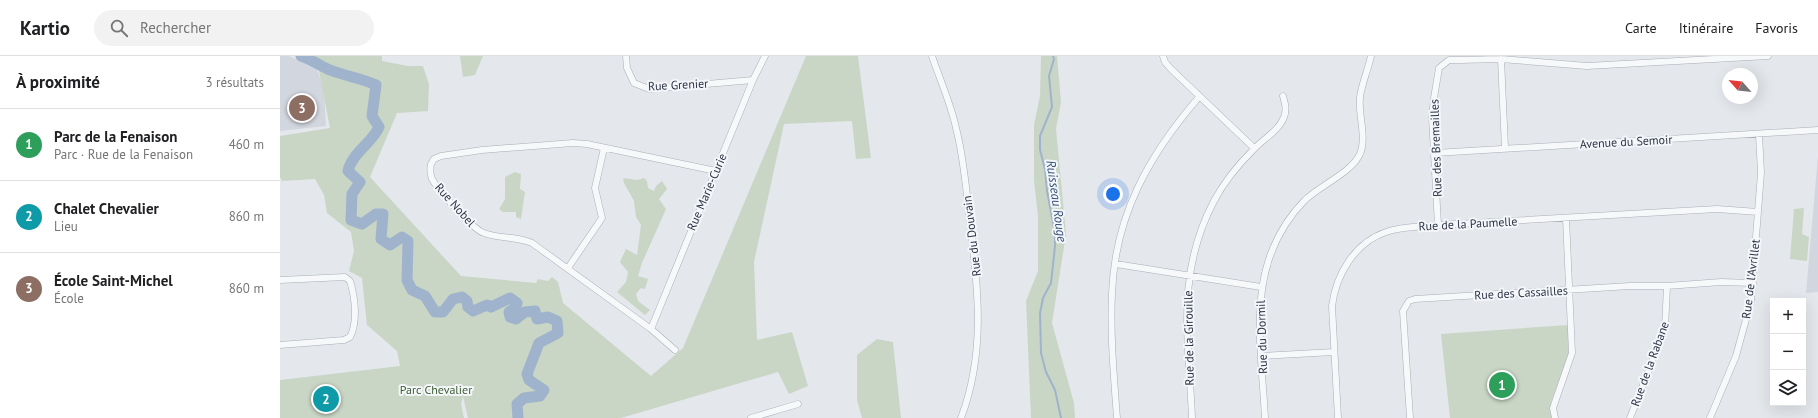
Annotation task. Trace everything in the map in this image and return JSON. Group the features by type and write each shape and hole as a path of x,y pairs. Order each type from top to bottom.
{"street":[{"name":"Rue Grenier","path":"626,56 627,68 634,83 649,89 753,80"},
{"name":"Rue Marie-Curie","path":"651,329 753,80 765,56"},
{"name":"Rue du Douvain","path":"932,56 956,126 962,156 979,310 977,351 973,379 961,418"},
{"path":"1164,56 1165,62 1171,69 1254,148"},
{"name":"Rue du Dormil","path":"1265,418 1259,304 1261,287 1273,247 1292,215 1306,200 1326,183 1348,170 1356,162 1361,152 1360,97 1370,56"},
{"name":"Rue des Bremailles","path":"1438,226 1433,111 1439,68 1449,60 1501,58 1600,66 1768,56"},
{"path":"1501,58 1505,148"},
{"name":"Rue de la Girouille","path":"1192,418 1186,319 1189,276 1199,237 1215,200 1236,169 1254,148 1281,124 1286,109 1283,96"},
{"path":"1117,418 1111,323 1112,291 1124,224 1142,177 1160,145 1199,97"},
{"name":"Avenue du Semoir","path":"1435,153 1759,135 1818,130"},
{"name":"Rue de l'Avrillet","path":"1710,418 1740,341 1751,301 1761,173 1759,135"},
{"name":"Rue Nobel","path":"676,350 651,329 532,243 522,239 496,236 482,232 472,226 432,178 431,164 434,159 441,156 482,150 573,143 716,171"},
{"path":"568,268 602,218 595,188 604,148"},
{"name":"Rue de la Paumelle","path":"1338,418 1332,306 1338,278 1345,265 1368,241 1385,232 1401,228 1717,209 1758,212"},
{"path":"1555,418 1553,408 1572,353 1566,218"},
{"path":"1116,264 1261,287"},
{"path":"280,280 345,277 350,280 352,287 355,327 350,337 344,340 280,345"},
{"name":"Rue des Cassailles","path":"1410,418 1403,311 1409,301 1414,299 1630,286 1667,286 1721,282 1753,284"},
{"name":"Rue de la Rabane","path":"1630,418 1665,328 1667,286"},
{"path":"1262,356 1334,352"},
{"path":"751,418 798,404"},
{"path":"775,411 777,418"}],"shaded area":[{"path":"280,56 289,56 317,69 324,91 326,126 280,131"},
{"path":"1818,156 1818,292 1806,293"}],"green space":[{"name":"Parc Chevalier","path":"316,56 382,56 382,61 408,66 423,66 429,84 428,111 397,113 370,177 461,276 536,283 538,279 548,281 552,277 558,282 563,303 651,376 683,348 806,56 858,56 871,158 856,159 852,121 784,124 754,262 757,340 792,332 808,386 789,394 778,372 621,418 468,418 463,396 461,404 464,418 280,418 280,380 400,366 397,351 367,325 362,278 349,271 354,251 351,232 327,213 324,195 315,179 282,181 280,177 280,136 330,128"},
{"path":"460,56 483,56 475,75 463,77"},
{"path":"1041,56 1057,56 1061,102 1056,129 1066,234 1052,323 1074,403 1075,418 1031,418 1026,301 1038,271 1038,216 1034,181 1034,125 1040,96"},
{"path":"515,172 521,174 520,189 525,192 521,219 516,217 516,212 503,212 499,209 505,199 505,177"},
{"path":"623,178 637,180 644,178 647,181 648,188 654,191 656,186 662,181 667,189 659,199 666,209 642,263 638,276 648,279 645,289 641,288 636,294 638,301 650,310 645,315 617,292 626,282 628,272 620,262 626,249 637,255 641,225 636,217 634,201 624,183"},
{"path":"1804,208 1802,234 1809,237 1807,261 1790,259 1794,209"},
{"path":"1568,325 1569,354 1551,402 1552,418 1450,418 1441,334"},
{"path":"877,339 893,342 901,418 862,418 857,400 857,355"}],"waterway":[{"path":"301,56 330,70 376,85 372,116 379,127 372,138 358,153 348,171 360,182 352,194 351,220 362,224 376,214 383,214 381,239 390,245 402,237 408,241 407,280 412,290 425,296 435,312 443,312 453,299 462,297 467,301 468,307 473,311 487,305 491,307 510,298 517,303 516,307 509,312 510,317 516,319 525,312 535,311 537,319 548,317 557,321 558,333 539,343 527,374 529,380 544,390 540,396 524,398 517,404 518,418"},
{"name":"Ruisseau Rouge","path":"1053,56 1054,59 1049,76 1052,107 1040,136 1040,150 1045,169 1047,191 1055,233 1055,246 1051,283 1043,298 1040,313 1041,353 1046,372 1055,390 1061,418"}],"place":[{"name":"École Saint-Michel","path":"302,108"},
{"name":"Parc de la Fenaison","path":"1502,385"},
{"name":"Chalet Chevalier","path":"326,399"}]}
